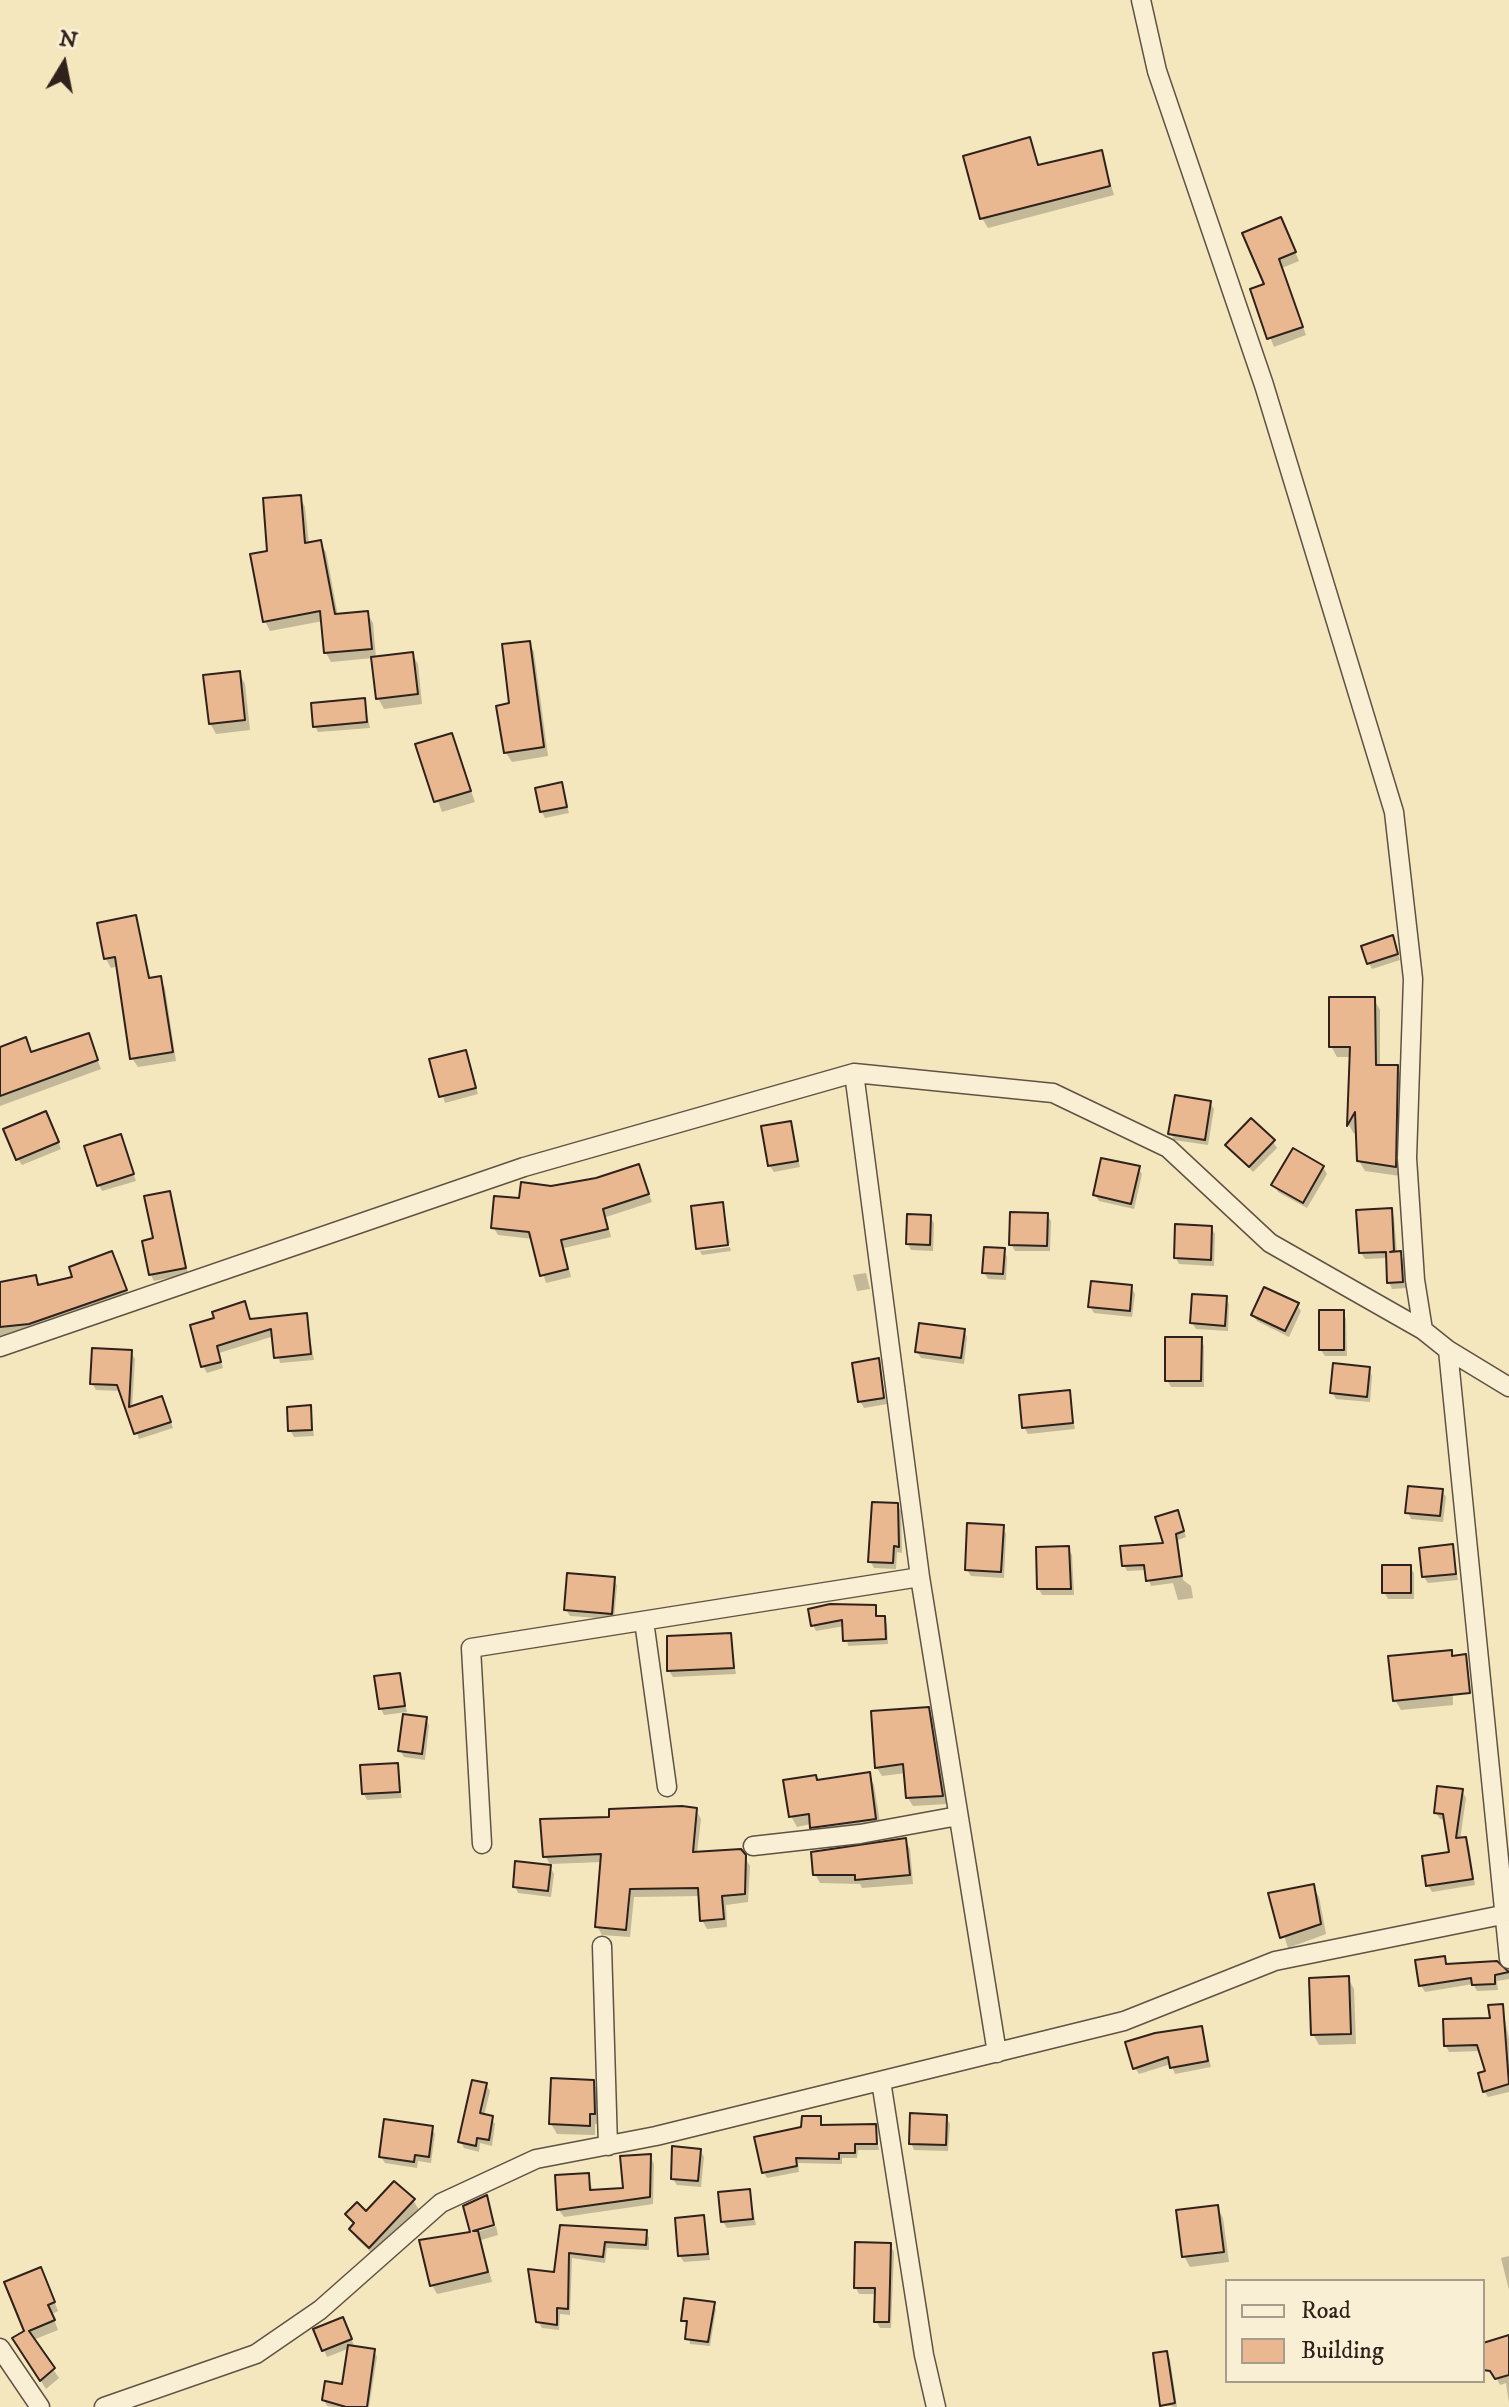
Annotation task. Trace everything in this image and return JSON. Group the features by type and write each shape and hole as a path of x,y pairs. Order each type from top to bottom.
{"street":[{"path":"1141,0 1157,71 1264,385 1394,812 1413,979 1407,1158 1415,1280 1423,1330"},
{"path":"854,1073 920,1577 997,2053"},
{"path":"0,1347 524,1167 854,1073 1053,1093 1168,1148 1270,1243 1423,1330 1448,1350 1509,1387"},
{"path":"1448,1350 1475,1590 1502,1915 1509,1959"},
{"path":"482,1844 471,1648 920,1577"},
{"path":"644,1621 667,1787"},
{"path":"753,1846 860,1834 958,1816"},
{"path":"104,2407 256,2354 320,2310 441,2203 536,2159 608,2146 1124,2021 1275,1961 1502,1915"},
{"path":"602,1946 608,2146"},
{"path":"881,2081 924,2355 936,2407"},
{"path":"0,2348 40,2407"}],"building":[{"path":"1030,137 1038,165 1102,150 1110,186 980,219 963,156"},
{"path":"1281,217 1296,252 1279,259 1303,327 1267,339 1250,289 1264,284 1242,233"},
{"path":"301,495 305,543 321,540 335,614 368,611 372,649 324,653 320,611 263,622 250,554 267,551 263,498"},
{"path":"530,641 544,747 504,753 496,706 509,703 502,644"},
{"path":"413,652 418,694 376,699 371,657"},
{"path":"240,671 245,720 209,724 203,675"},
{"path":"365,698 367,722 313,727 311,703"},
{"path":"452,733 471,791 434,802 415,744"},
{"path":"562,782 567,807 540,812 535,788"},
{"path":"136,915 149,978 161,976 173,1052 130,1059 115,957 104,959 97,923"},
{"path":"1393,935 1398,954 1367,964 1361,946"},
{"path":"1329,997 1375,997 1376,1065 1398,1065 1396,1167 1357,1161 1355,1112 1347,1126 1350,1047 1329,1047"},
{"path":"89,1033 98,1060 0,1096 0,1047 26,1037 31,1052"},
{"path":"466,1050 476,1088 439,1097 429,1059"},
{"path":"1175,1095 1211,1101 1205,1140 1168,1134"},
{"path":"46,1111 59,1142 16,1160 3,1129"},
{"path":"1251,1118 1275,1140 1249,1167 1225,1145"},
{"path":"791,1121 798,1161 768,1166 761,1126"},
{"path":"121,1134 134,1174 97,1186 84,1146"},
{"path":"1293,1148 1324,1166 1303,1203 1271,1185"},
{"path":"1101,1158 1140,1166 1131,1204 1093,1195"},
{"path":"639,1164 649,1194 603,1209 608,1229 561,1240 568,1269 540,1276 529,1232 491,1228 494,1196 519,1198 521,1182 551,1186 596,1178"},
{"path":"170,1191 186,1268 149,1275 142,1241 153,1238 144,1196"},
{"path":"723,1202 728,1245 696,1249 691,1206"},
{"path":"1392,1208 1394,1251 1390,1252 1401,1251 1403,1282 1387,1283 1386,1252 1359,1253 1356,1210"},
{"path":"1010,1212 1048,1213 1047,1246 1009,1245"},
{"path":"907,1214 931,1215 930,1245 906,1244"},
{"path":"1175,1224 1212,1226 1211,1260 1174,1258"},
{"path":"984,1247 1005,1248 1003,1274 982,1273"},
{"path":"112,1251 127,1290 29,1324 0,1327 0,1282 36,1275 38,1285 72,1277 69,1267"},
{"path":"1091,1281 1132,1285 1130,1311 1088,1307"},
{"path":"1264,1287 1299,1303 1285,1331 1251,1315"},
{"path":"1192,1294 1227,1296 1225,1326 1190,1323"},
{"path":"245,1301 250,1319 307,1313 311,1354 274,1358 271,1329 217,1346 221,1362 201,1367 190,1325 214,1318 212,1312"},
{"path":"1319,1310 1344,1310 1344,1350 1319,1350"},
{"path":"919,1323 965,1329 961,1358 915,1352"},
{"path":"1165,1337 1202,1337 1201,1381 1165,1381"},
{"path":"92,1348 132,1350 129,1407 162,1396 171,1422 134,1434 117,1385 90,1384"},
{"path":"879,1358 884,1398 858,1402 852,1363"},
{"path":"1333,1363 1370,1367 1367,1397 1330,1393"},
{"path":"1070,1390 1073,1423 1022,1428 1019,1395"},
{"path":"311,1405 312,1430 288,1431 287,1407"},
{"path":"1408,1486 1443,1489 1440,1516 1405,1513"},
{"path":"872,1502 898,1503 899,1547 894,1546 893,1563 868,1562"},
{"path":"1178,1510 1184,1531 1176,1534 1182,1576 1146,1581 1144,1565 1122,1566 1120,1546 1163,1543 1155,1517"},
{"path":"967,1523 1004,1525 1001,1572 965,1570"},
{"path":"1453,1544 1456,1574 1422,1577 1419,1548"},
{"path":"1069,1546 1071,1589 1037,1589 1036,1547"},
{"path":"1382,1565 1411,1565 1411,1593 1382,1593"},
{"path":"567,1573 615,1577 612,1614 564,1610"},
{"path":"830,1604 876,1605 876,1616 885,1616 886,1639 843,1641 842,1620 811,1626 808,1609"},
{"path":"731,1633 734,1668 667,1671 667,1636"},
{"path":"1452,1650 1452,1656 1466,1654 1470,1693 1393,1701 1388,1656"},
{"path":"400,1673 405,1706 379,1709 374,1676"},
{"path":"929,1707 943,1796 906,1798 903,1764 875,1768 871,1711"},
{"path":"403,1714 427,1717 422,1754 398,1751"},
{"path":"398,1763 400,1792 362,1794 360,1765"},
{"path":"870,1772 876,1819 810,1828 809,1814 789,1817 783,1780 816,1775 817,1780"},
{"path":"1437,1786 1463,1789 1456,1838 1466,1837 1473,1879 1426,1886 1422,1856 1449,1852 1443,1814 1434,1813"},
{"path":"697,1808 693,1852 741,1849 746,1855 745,1894 722,1896 724,1919 700,1921 698,1888 630,1889 626,1930 595,1927 601,1854 543,1857 540,1819 609,1817 609,1809"},
{"path":"906,1838 910,1875 855,1880 855,1875 813,1875 811,1852"},
{"path":"515,1861 551,1865 548,1891 513,1887"},
{"path":"1314,1884 1321,1924 1280,1938 1268,1893"},
{"path":"1445,1956 1446,1964 1497,1961 1509,1972 1495,1975 1495,1984 1472,1985 1471,1978 1419,1986 1415,1960"},
{"path":"1349,1976 1351,2034 1311,2035 1309,1978"},
{"path":"1503,2004 1509,2084 1483,2092 1478,2073 1485,2071 1477,2045 1444,2046 1443,2019 1490,2018 1488,2005"},
{"path":"1202,2026 1208,2061 1170,2068 1168,2057 1133,2069 1125,2042 1155,2033"},
{"path":"551,2078 594,2080 595,2114 590,2114 590,2126 549,2124"},
{"path":"472,2080 487,2083 480,2113 493,2116 489,2140 477,2138 476,2146 458,2142"},
{"path":"910,2113 947,2115 946,2145 909,2144"},
{"path":"802,2116 821,2116 821,2125 876,2124 877,2144 855,2144 855,2153 839,2153 839,2159 796,2158 797,2166 762,2173 754,2137 801,2127"},
{"path":"384,2119 433,2126 429,2157 415,2155 414,2162 379,2157"},
{"path":"672,2146 701,2149 698,2181 671,2179"},
{"path":"651,2154 650,2197 557,2210 555,2175 589,2173 590,2190 623,2188 620,2156"},
{"path":"394,2181 415,2199 369,2248 349,2229 354,2223 345,2214 357,2202 366,2211"},
{"path":"750,2189 753,2219 721,2222 718,2192"},
{"path":"487,2195 494,2225 473,2231 478,2231 488,2272 430,2286 419,2240 470,2232 463,2206"},
{"path":"1218,2205 1224,2252 1182,2257 1176,2210"},
{"path":"704,2215 708,2254 678,2256 675,2218"},
{"path":"560,2225 647,2230 646,2245 605,2242 603,2257 569,2253 568,2309 557,2308 557,2325 536,2322 528,2269 554,2272"},
{"path":"855,2242 891,2243 889,2322 874,2322 875,2288 854,2288"},
{"path":"41,2267 55,2302 48,2305 55,2320 29,2331 55,2368 40,2381 12,2338 24,2331 4,2282"},
{"path":"684,2298 715,2302 708,2342 685,2339 687,2321 681,2321"},
{"path":"343,2317 352,2339 322,2351 313,2329"},
{"path":"1509,2335 1509,2375 1495,2379 1490,2371 1485,2370 1485,2342"},
{"path":"348,2345 375,2349 367,2407 346,2407 322,2400 325,2381 342,2384"},
{"path":"1167,2351 1175,2403 1160,2406 1153,2353"}]}
